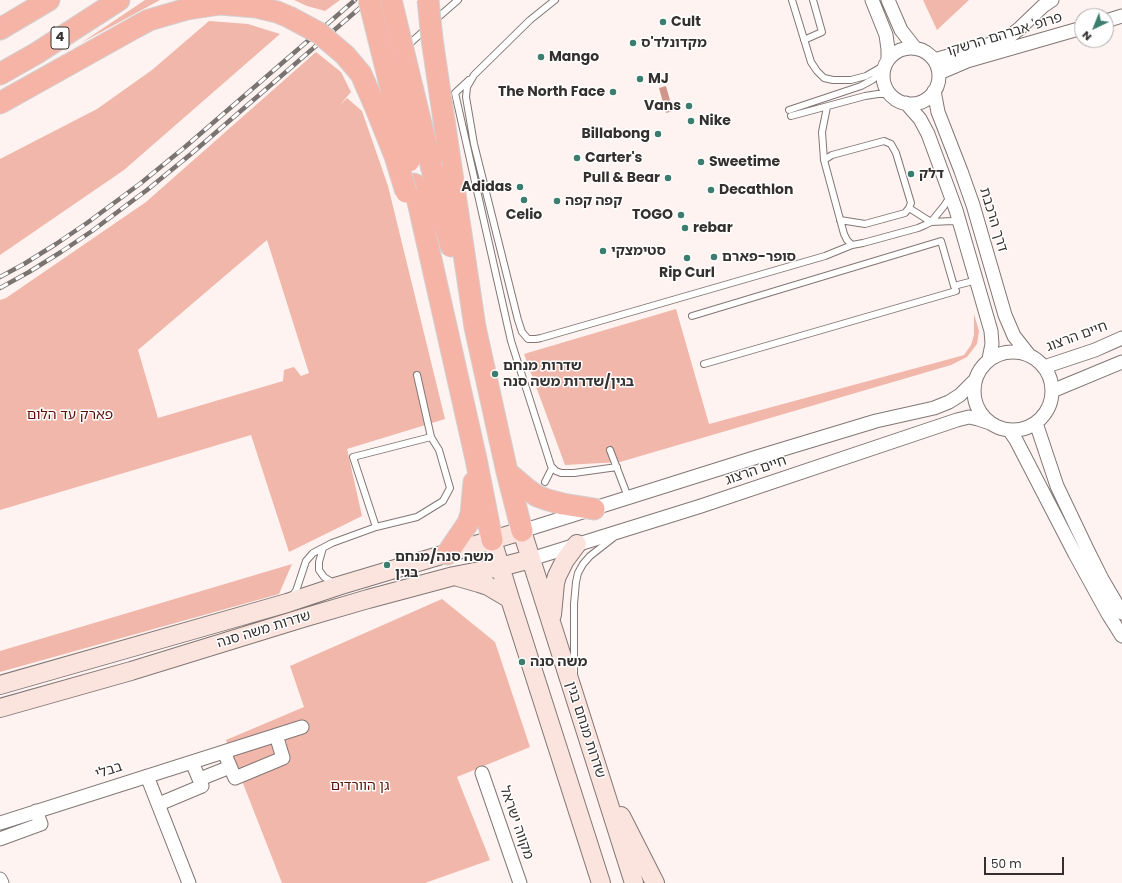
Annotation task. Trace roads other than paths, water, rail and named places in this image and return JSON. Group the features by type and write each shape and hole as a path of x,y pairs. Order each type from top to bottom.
{"highway":[{"path":"21,17 41,0"},
{"path":"0,29 49,0"},
{"name":"4","path":"0,74 119,0"},
{"path":"369,0 410,188 444,318 476,459 492,540"},
{"path":"392,0 444,222 475,327"},
{"path":"428,0 432,39 475,327 507,472 522,531"},
{"path":"0,102 149,20 187,9 220,4 256,7 277,12 319,33 338,47 345,55 360,74 410,188"},
{"path":"447,554 468,523 471,514 476,459"},
{"path":"507,472 537,496 563,504 594,509"}],"main road":[{"name":"שדרות משה סנה","path":"0,685 287,603 338,586 522,531"},
{"name":"שדרות מנחם בגין","path":"522,531 634,883"},
{"path":"492,540 601,883"},
{"path":"552,626 555,583 557,576 565,560 577,544"},
{"name":"שדרות משה סנה","path":"0,708 131,671 303,618 454,576 531,559"},
{"path":"454,576 488,586 510,600"},
{"path":"600,774 655,883"}],"street":[{"path":"872,0 886,35 888,49 885,66 884,83 890,94 900,101 914,103 929,97 934,91 938,79 937,66 929,54 922,50 915,48 900,50 893,54 885,66"},
{"path":"888,0 901,30 915,48"},
{"name":"פרופ' אברהם הרשקו","path":"934,60 991,44 1010,36 1043,6 1052,0"},
{"name":"פרופ' אברהם הרשקו","path":"938,73 966,61 1074,30"},
{"name":"דרך הרכבת","path":"934,91 938,112 973,205 1005,315 1014,336 1028,355"},
{"path":"906,103 920,119 928,134 951,195 991,331 992,344 990,359"},
{"name":"חיים הרצוג","path":"1044,367 1095,350 1122,338"},
{"path":"1015,351 1028,355 1037,360 1044,367 1051,382 1052,391 1050,403 1045,414 1036,422 1025,428 1013,430 1001,428 990,423 982,415 976,405 973,393 974,381 978,372 990,359 1002,353 1015,351"},
{"path":"1052,391 1122,362"},
{"name":"חיים הרצוג","path":"522,531 876,421 934,408 949,402 960,395 974,381"},
{"name":"חיים הרצוג","path":"531,559 701,506 957,420 969,417 990,423"},
{"path":"1036,422 1057,486 1090,555 1122,614"},
{"path":"1009,430 1016,440 1075,554 1108,614 1122,636"},
{"name":"בבלי","path":"0,822 302,727"},
{"path":"224,752 235,778 283,758 276,736"},
{"path":"159,804 202,786 192,762"},
{"path":"200,779 230,767"},
{"name":"מקווה ישראל","path":"482,773 520,883"},
{"path":"147,776 189,883"},
{"path":"0,840 41,824 36,811"},
{"path":"0,879 2,883"}],"lane":[{"path":"397,54 458,0"},
{"path":"555,0 530,20 455,93 511,341 552,468 561,473 617,467"},
{"path":"792,0 811,62 824,78 832,80 851,80 866,76 885,66"},
{"path":"804,40 822,32 813,0"},
{"path":"371,36 391,60 382,68"},
{"path":"788,110 861,86 872,80 885,66"},
{"path":"474,75 467,87 466,97 474,144 518,320 522,332 528,339 541,338 825,256 852,245 918,228 931,222 953,221 960,223"},
{"path":"791,116 865,96 890,94"},
{"path":"827,106 822,132 824,160 840,220 847,240 852,245"},
{"path":"824,160 832,155 884,141 891,144 896,153 911,203 905,213 865,224 840,220"},
{"path":"931,222 951,195"},
{"path":"909,208 931,222"},
{"path":"692,316 941,241 956,291 704,364"},
{"path":"954,286 977,280"},
{"path":"287,603 296,591 306,561 313,553 332,543 376,527 417,517 444,501 450,488 439,450 431,436 417,375"},
{"path":"376,527 353,457 431,436"},
{"path":"610,450 628,497"},
{"path":"545,482 552,468"},
{"path":"574,696 574,604 577,578 583,564 590,556 624,530"},
{"path":"323,548 319,562 319,570 324,577 338,586"}],"railway":[{"path":"0,277 56,244 141,183 185,147 355,0"},
{"path":"0,288 61,252 147,190 191,154 369,0"}],"place":[{"name":"Cult","path":"663,22"},
{"name":"מקדונלד'ס","path":"633,43"},
{"name":"Mango","path":"541,57"},
{"name":"MJ","path":"640,79"},
{"name":"The North Face","path":"613,92"},
{"name":"Vans","path":"689,106"},
{"name":"Nike","path":"691,121"},
{"name":"Billabong","path":"658,134"},
{"name":"Carter's","path":"577,158"},
{"name":"Sweetime","path":"701,162"},
{"name":"דלק","path":"911,174"},
{"name":"Pull & Bear","path":"668,178"},
{"name":"Adidas","path":"520,187"},
{"name":"Decathlon","path":"711,190"},
{"name":"Celio","path":"524,200"},
{"name":"קפה קפה","path":"557,201"},
{"name":"TOGO","path":"681,215"},
{"name":"rebar","path":"685,228"},
{"name":"סטימצקי","path":"603,251"},
{"name":"סופר-פארם","path":"714,257"},
{"name":"Rip Curl","path":"687,258"},
{"name":"שדרות מנחם בגין/שדרות משה סנה","path":"495,374"},
{"name":"משה סנה/מנחם בגין","path":"387,565"},
{"name":"משה סנה","path":"522,662"}],"park label":[{"name":"פארק עד הלום","path":"70,415"},
{"name":"גן הוורדים","path":"360,786"}]}
